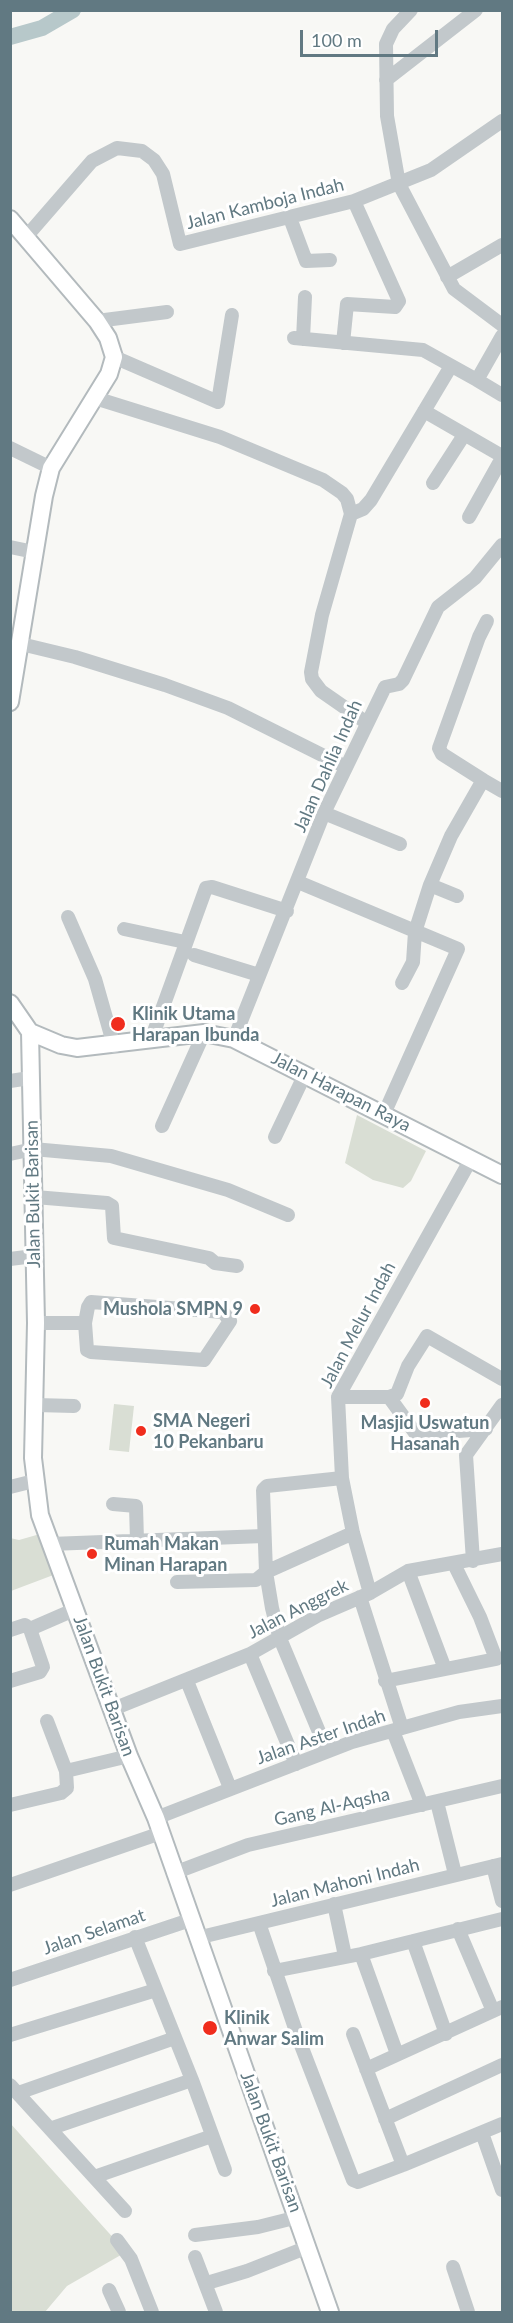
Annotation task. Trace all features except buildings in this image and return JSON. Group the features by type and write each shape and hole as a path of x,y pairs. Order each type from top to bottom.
{"main road":[{"path":"10,219 97,321 108,338 114,357 110,374 51,468 34,552 10,702"},
{"path":"10,1004 30,1032"},
{"name":"Jalan Harapan Raya","path":"30,1032 77,1048 114,1046 204,1033 234,1039 471,1159 501,1170"},
{"name":"Jalan Bukit Barisan","path":"30,1032 35,1197 34,1481 40,1515 129,1756 159,1826 190,1920 298,2217 330,2313"}],"street":[{"path":"411,10 388,36 387,116 399,184 457,292 502,325"},
{"path":"386,80 476,10"},
{"name":"Jalan Kamboja Indah","path":"26,237 92,161 117,148 142,151 154,160 163,174 180,244 354,201 399,184 431,170 502,122"},
{"path":"343,343 347,304 395,307 399,301 354,201"},
{"path":"290,218 306,261 330,260"},
{"path":"447,277 502,245"},
{"path":"305,297 298,338 423,350 502,395"},
{"path":"97,321 167,312"},
{"path":"114,357 218,402 232,315"},
{"path":"477,381 502,336"},
{"path":"351,514 363,509 371,500 451,366"},
{"path":"95,398 219,437 322,480 342,493 347,500 351,514 324,606 311,672 312,679 321,691 367,723"},
{"path":"424,411 502,457 469,517"},
{"path":"433,483 464,435"},
{"path":"10,448 51,468"},
{"name":"Jalan Dahlia Indah","path":"234,1039 287,911 324,813 385,687 399,684 403,680 438,607 498,561 502,546"},
{"path":"10,547 34,552"},
{"path":"487,621 439,748 442,754 502,791"},
{"path":"21,644 75,657 218,704 346,768"},
{"path":"402,982 413,962 415,932 430,885 451,836 483,780"},
{"path":"324,813 400,844"},
{"path":"298,882 455,947 458,952 384,1114"},
{"path":"430,885 457,896"},
{"path":"151,1040 185,942 208,887 287,911"},
{"path":"68,917 95,979 114,1046"},
{"path":"124,930 185,942"},
{"path":"194,955 260,975"},
{"path":"162,1126 204,1033"},
{"path":"275,1137 305,1074"},
{"path":"10,1081 30,1078"},
{"path":"10,1154 33,1149 104,1155 133,1161 228,1190 288,1215"},
{"name":"Jalan Melur Indah","path":"422,1805 398,1729 365,1595 342,1478 338,1397 471,1159"},
{"path":"35,1197 110,1204 114,1238 209,1258 215,1263 237,1266"},
{"path":"10,1259 34,1256"},
{"path":"91,1302 224,1312 230,1321 204,1360 89,1352 85,1323 87,1307 91,1302"},
{"path":"36,1323 85,1323"},
{"path":"338,1397 390,1397 399,1391 408,1366 427,1336 502,1379"},
{"path":"390,1397 416,1434 486,1429"},
{"path":"36,1405 74,1406"},
{"path":"472,1561 466,1455 502,1405"},
{"path":"327,1751 279,1636 266,1572 263,1490 266,1486 342,1478"},
{"path":"10,1487 34,1481"},
{"path":"113,1504 136,1506 137,1540"},
{"path":"177,1582 256,1580 266,1572 353,1533"},
{"path":"50,1544 264,1536"},
{"name":"Jalan Anggrek","path":"113,1709 250,1654 279,1636 365,1595 408,1571 502,1554"},
{"path":"385,1681 499,1658 454,1564"},
{"path":"408,1571 445,1669"},
{"path":"30,1629 76,1609"},
{"path":"10,1630 25,1625 30,1629 42,1670 10,1681"},
{"path":"250,1654 296,1764"},
{"path":"187,1681 230,1788"},
{"name":"Jalan Aster Indah","path":"10,1885 159,1826 230,1788 327,1751 475,1708 502,1706"},
{"path":"11,1804 61,1793 67,1788 66,1771 47,1721"},
{"path":"66,1771 129,1756"},
{"name":"Gang Al-Aqsha","path":"174,1873 248,1845 502,1786"},
{"path":"437,1802 455,1874"},
{"path":"498,1865 502,1901"},
{"name":"Jalan Mahoni Indah","path":"197,1938 498,1865"},
{"path":"334,1904 345,1956"},
{"path":"274,1971 361,1954 502,1919"},
{"name":"Jalan Selamat","path":"10,1980 190,1920"},
{"path":"259,1923 274,1971 353,2180 358,2182 404,2165 502,2124"},
{"path":"366,2069 498,2009 458,1929"},
{"path":"135,1937 225,2170"},
{"path":"413,1941 446,2034"},
{"path":"361,1954 397,2054"},
{"path":"10,2035 156,1990"},
{"path":"353,2034 404,2165"},
{"path":"125,2211 52,2128 14,2089 175,2038"},
{"path":"385,2119 502,2065"},
{"path":"52,2128 192,2080"},
{"path":"482,2133 502,2190"},
{"path":"94,2177 212,2136"},
{"path":"195,2235 258,2227 298,2217"},
{"path":"117,2240 131,2259 152,2313"},
{"path":"207,2283 248,2271 308,2247"},
{"path":"195,2257 207,2283 216,2313"},
{"path":"453,2267 468,2313"},
{"path":"109,2290 119,2313"}],"shaded area":[{"path":"357,1115 426,1151 411,1181 403,1188 373,1180 345,1163"},
{"path":"114,1404 134,1406 129,1452 109,1450"},
{"path":"40,1534 56,1574 11,1591 10,1538 19,1540"},
{"path":"10,2123 126,2252 67,2286 45,2312 11,2312"}],"waterway":[{"path":"10,37 42,28 73,10"}],"place":[{"name":"Klinik Utama Harapan Ibunda","path":"118,1024"},
{"name":"Mushola SMPN 9","path":"255,1309"},
{"name":"Masjid Uswatun Hasanah","path":"425,1403"},
{"name":"SMA Negeri 10 Pekanbaru","path":"141,1431"},
{"name":"Rumah Makan Minan Harapan","path":"92,1554"},
{"name":"Klinik Anwar Salim","path":"210,2028"}]}
